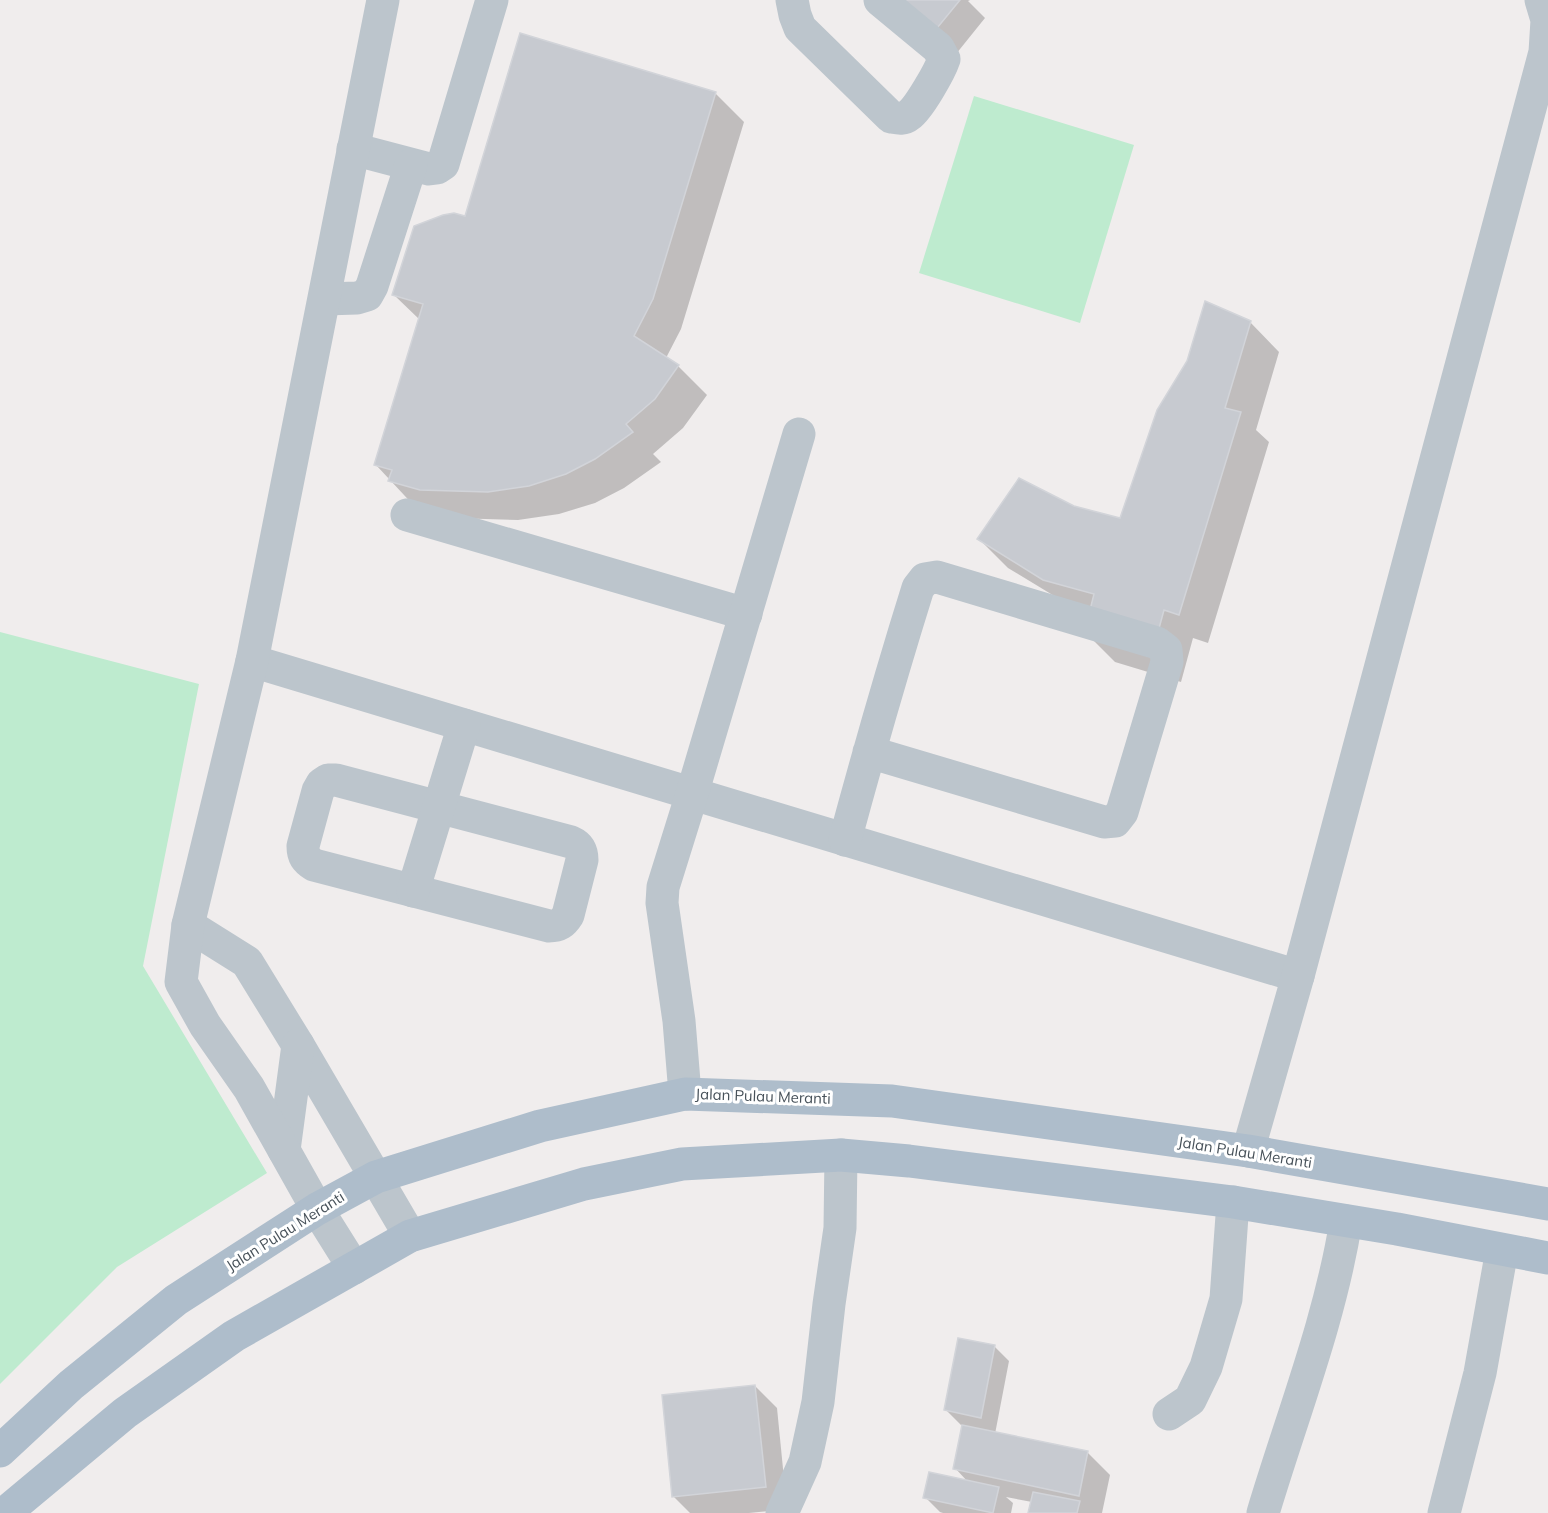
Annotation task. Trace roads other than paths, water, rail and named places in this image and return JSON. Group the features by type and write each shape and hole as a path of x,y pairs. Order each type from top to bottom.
{"main road":[{"name":"Jalan Pulau Meranti","path":"0,1451 71,1385 176,1300 316,1209 376,1177 540,1126 685,1094 892,1101 1248,1151 1548,1204"},
{"path":"5,1513 125,1413 234,1336 410,1236 584,1184 682,1164 841,1155 909,1161 1233,1202 1396,1229 1548,1258"}],"lane":[{"path":"354,1268 316,1209 249,1088 205,1025 181,982 188,925 252,661 383,0"},
{"path":"353,148 429,169 443,164 492,0"},
{"path":"792,0 800,28 891,117 902,119 910,115 940,70 944,59 938,48 880,0"},
{"path":"1248,1151 1298,976 1545,52 1547,20 1541,0"},
{"path":"325,299 357,298 367,295 372,286 411,165"},
{"path":"685,1094 679,1021 662,903 665,878 799,434"},
{"path":"407,515 746,614"},
{"path":"844,840 869,752 918,588 925,579 937,577 1157,643 1166,650 1167,662 1122,812 1115,821 1104,822 869,752"},
{"path":"252,661 1298,976"},
{"path":"413,891 464,725"},
{"path":"328,780 336,780 439,807 578,845 582,853 582,860 568,915 564,922 557,926 549,926 413,891 314,865 307,861 303,854 303,846 318,791 328,780"},
{"path":"188,925 247,962 410,1236"},
{"path":"284,1150 298,1045"},
{"path":"782,1513 805,1462 818,1402 840,1228 841,1155"},
{"path":"1169,1414 1190,1400 1206,1367 1226,1299 1233,1202"},
{"path":"1263,1513 1319,1337 1339,1261 1346,1221"},
{"path":"1444,1513 1480,1373 1502,1250"}]}
